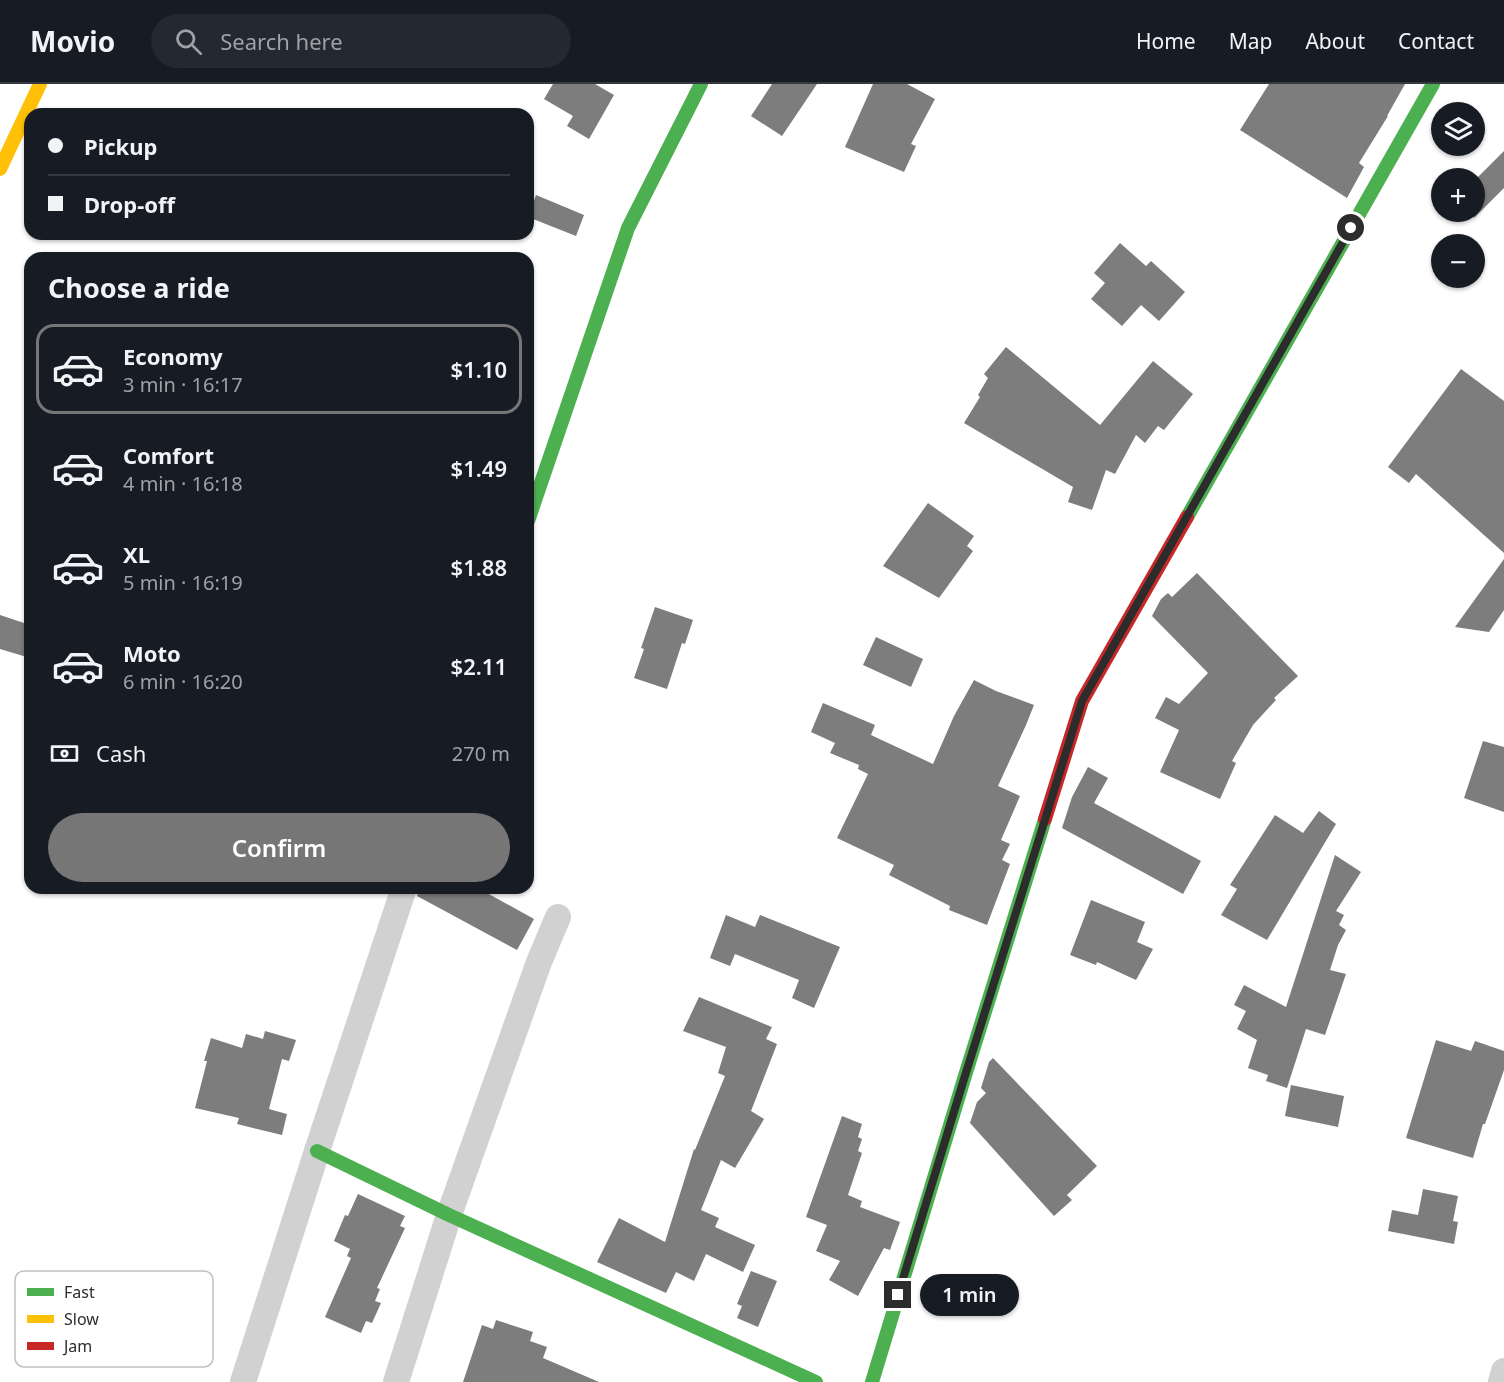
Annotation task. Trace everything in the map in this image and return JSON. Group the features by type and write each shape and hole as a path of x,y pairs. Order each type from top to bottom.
{"street":[{"path":"29,108 40,84"},
{"path":"534,503 628,228 701,84"},
{"path":"872,1382 1082,701 1433,84"},
{"path":"0,169 24,118"},
{"path":"243,1382 402,894"},
{"path":"396,1382 449,1215 539,962 558,917"},
{"path":"317,1151 449,1215 816,1382"},
{"path":"1501,1382 1504,1371"}],"building":[{"path":"553,84 595,84 614,95 589,139 567,126 573,116 544,99"},
{"path":"772,84 817,84 782,136 751,116"},
{"path":"873,84 907,84 935,99 911,144 916,146 904,172 845,147"},
{"path":"1269,84 1405,84 1359,163 1364,167 1347,198 1240,130"},
{"path":"1504,151 1504,188 1485,207 1485,170"},
{"path":"536,195 584,215 576,236 534,219"},
{"path":"1120,243 1146,266 1151,261 1185,292 1159,321 1141,305 1122,326 1091,299 1105,283 1094,273"},
{"path":"1006,347 1100,425 1153,361 1193,394 1164,430 1158,426 1145,443 1136,435 1115,474 1106,470 1092,510 1068,502 1073,487 964,423 980,397 978,395 988,378 984,374"},
{"path":"1461,369 1504,401 1504,553 1416,474 1409,483 1388,467"},
{"path":"928,503 974,536 967,546 973,551 939,598 883,566"},
{"path":"1504,559 1504,610 1489,632 1455,627"},
{"path":"1197,573 1298,676 1274,698 1276,700 1253,725 1232,761 1236,763 1220,799 1160,772 1179,730 1155,718 1166,697 1179,704 1208,673 1152,616 1161,599 1168,593 1172,597"},
{"path":"655,607 693,620 685,644 682,643 667,689 634,678"},
{"path":"0,615 24,623 24,656 0,649"},
{"path":"876,637 923,659 911,687 863,665"},
{"path":"974,680 1034,705 998,786 1020,796 1001,840 1010,844 1002,860 1010,864 987,925 949,910 950,906 889,875 894,865 837,838 868,774 858,769 859,765 830,753 835,743 811,732 823,703 875,725 871,735 933,764 954,716"},
{"path":"1483,741 1504,747 1504,812 1464,798"},
{"path":"1088,767 1108,778 1094,803 1201,861 1183,894 1062,828 1072,797"},
{"path":"1319,811 1336,824 1267,940 1221,915 1237,889 1230,885 1275,815 1303,833"},
{"path":"1335,855 1361,872 1336,911 1344,915 1339,925 1346,930 1338,945 1330,970 1346,974 1325,1035 1306,1029 1287,1088 1266,1081 1268,1075 1248,1068 1257,1040 1237,1029 1246,1011 1234,1005 1244,985 1286,1007"},
{"path":"418,894 489,894 534,919 517,950 417,896"},
{"path":"1091,900 1145,922 1137,942 1153,949 1136,980 1097,962 1096,965 1070,955"},
{"path":"726,915 755,927 760,915 840,947 814,1008 792,998 799,980 735,954 730,966 710,958"},
{"path":"699,997 772,1027 766,1039 777,1044 751,1111 764,1119 735,1168 721,1160 701,1210 719,1218 715,1227 755,1245 743,1272 706,1254 694,1281 676,1272 666,1293 597,1262 619,1218 665,1242 694,1149 725,1076 718,1073 726,1047 683,1031"},
{"path":"265,1031 296,1040 289,1061 282,1059 269,1109 287,1114 282,1135 237,1124 239,1118 195,1108 211,1038 242,1048 246,1034 263,1039"},
{"path":"1436,1040 1471,1051 1475,1041 1504,1051 1504,1070 1485,1124 1483,1124 1473,1158 1406,1138"},
{"path":"993,1058 1097,1166 1067,1195 1072,1200 1054,1216 970,1123 977,1102 986,1093 981,1088 989,1062"},
{"path":"1291,1085 1344,1096 1338,1127 1285,1116"},
{"path":"842,1116 862,1124 858,1137 862,1139 858,1151 862,1153 848,1195 862,1201 860,1207 900,1222 890,1250 884,1248 858,1296 829,1280 840,1261 816,1251 827,1225 806,1217"},
{"path":"1423,1189 1458,1196 1453,1221 1458,1222 1454,1244 1388,1231 1392,1210 1418,1215"},
{"path":"358,1194 405,1216 400,1226 405,1228 377,1288 380,1289 375,1301 381,1303 372,1323 366,1321 361,1333 325,1317 351,1258 347,1256 350,1249 334,1241 345,1215 348,1216"},
{"path":"751,1271 777,1281 758,1327 737,1318 742,1306 737,1304"},
{"path":"496,1320 533,1332 530,1341 547,1347 543,1358 599,1382 463,1382 482,1325 493,1329"}],"traffic: fast":[{"path":"534,503 628,228 701,84"},
{"path":"1187,517 1433,84"},
{"path":"872,1382 1045,819"},
{"path":"317,1151 449,1215 816,1382"}],"traffic: slow":[{"path":"29,108 40,84"},
{"path":"0,169 24,118"}],"traffic: jam":[{"path":"1045,819 1082,701 1187,517"}],"route":[{"path":"898,1295 1082,701 1351,228"}]}
